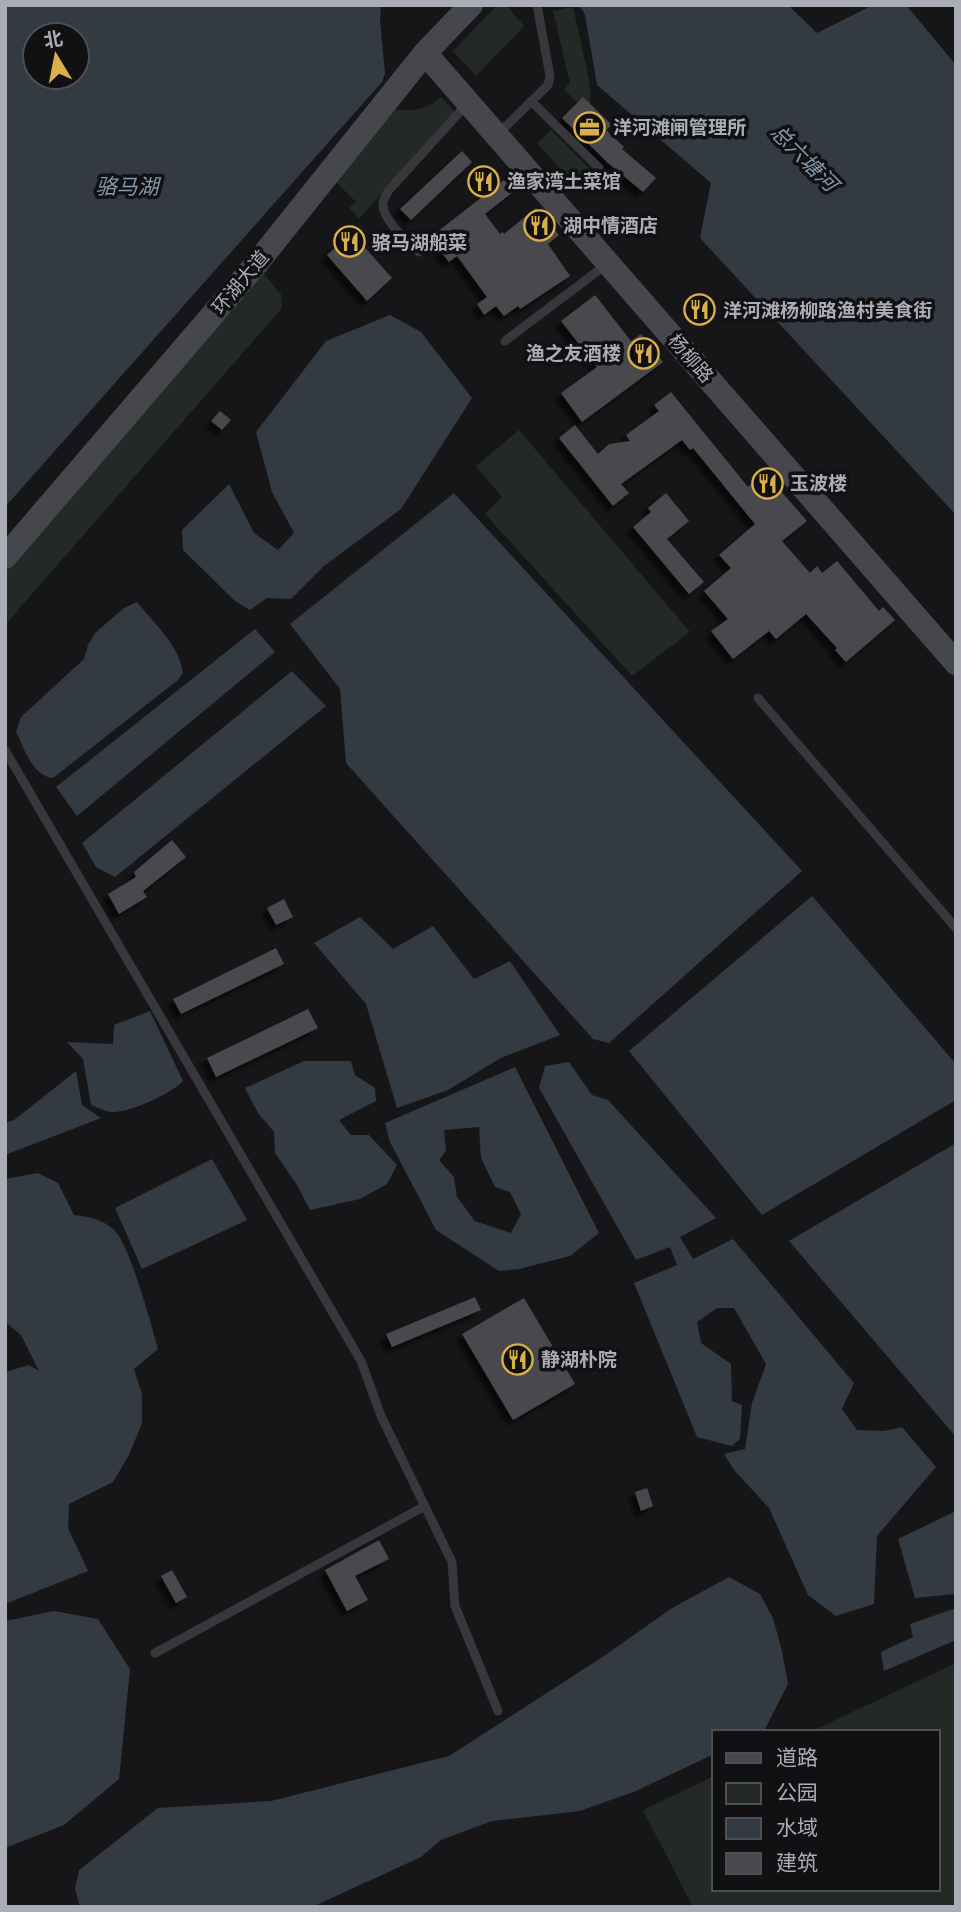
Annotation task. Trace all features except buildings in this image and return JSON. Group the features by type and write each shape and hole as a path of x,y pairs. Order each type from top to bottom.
{"street":[{"name":"环湖大道","path":"5,557 257,263 425,53 471,5"},
{"name":"杨柳路","path":"425,53 956,663"}],"lane":[{"path":"497,135 548,85 550,76 537,5"},
{"path":"531,101 599,168"},
{"path":"419,252 389,220 382,207 383,200 468,103"},
{"path":"505,341 608,263"},
{"path":"758,698 956,928"},
{"path":"5,750 361,1361 381,1416 452,1562 455,1606 498,1711"},
{"path":"155,1653 425,1506"}],"green space":[{"path":"497,5 506,5 524,26 476,76 453,51"},
{"path":"573,7 589,79 591,105 578,103 564,90 570,83 553,11"},
{"path":"441,97 455,112 359,219 349,208 356,202 336,182 393,109 418,109"},
{"path":"551,130 594,173 579,189 537,143"},
{"path":"262,272 281,294 282,308 5,625 5,570"},
{"path":"519,430 690,632 632,676 485,514 502,497 476,466"},
{"path":"956,1663 956,1907 693,1907 643,1810 712,1777 712,1891 940,1891 940,1730 814,1730"}],"water":[{"name":"骆马湖","path":"5,5 381,5 385,74 382,82 5,507"},
{"name":"总六塘河","path":"579,5 788,5 817,33 873,5 906,5 956,65 956,515 700,238 711,183 597,85 585,15"},
{"path":"390,315 421,332 472,398 401,509 324,566 291,599 267,598 250,610 235,601 183,550 182,530 229,484 254,533 278,550 294,533 272,492 256,432 326,341"},
{"path":"454,493 802,871 609,1043 593,1039 346,763 340,689 290,624"},
{"path":"137,602 177,653 183,673 178,680 53,778 46,776 34,767 16,732 21,717 84,659 95,633 124,608"},
{"path":"255,629 275,652 77,816 56,787"},
{"path":"292,671 326,706 115,877 96,867 82,843"},
{"path":"812,896 956,1064 956,1100 762,1215 629,1051"},
{"path":"360,917 393,949 433,926 474,979 510,961 560,1035 501,1058 448,1090 397,1108 366,1004 314,943"},
{"path":"150,1011 183,1081 160,1096 129,1109 110,1112 91,1105 83,1059 67,1042 113,1044 114,1025"},
{"path":"304,1061 351,1061 355,1075 375,1088 376,1101 339,1120 351,1135 369,1135 397,1165 387,1184 360,1199 310,1210 275,1153 274,1132 258,1113 245,1088"},
{"path":"569,1062 592,1095 608,1100 716,1218 680,1237 693,1259 733,1239 854,1383 842,1409 857,1430 884,1431 902,1427 936,1467 877,1536 874,1604 836,1616 808,1595 769,1508 734,1470 724,1454 745,1449 752,1403 766,1364 734,1308 717,1308 697,1322 701,1343 731,1364 732,1401 742,1405 740,1439 732,1446 697,1437 634,1283 677,1265 670,1247 636,1260 539,1088 545,1066"},
{"path":"515,1067 599,1233 570,1256 519,1269 499,1271 436,1230 390,1142 385,1123","holes":["479,1127 481,1158 495,1187 510,1192 521,1214 511,1233 475,1221 457,1197 454,1177 439,1160 446,1151 444,1130"]},
{"path":"76,1071 82,1105 101,1118 5,1155 5,1123 14,1120"},
{"path":"956,1143 956,1437 789,1241"},
{"path":"212,1159 247,1220 142,1269 115,1208"},
{"path":"38,1173 58,1183 74,1215 100,1221 114,1230 120,1238 139,1286 158,1349 134,1369 142,1394 142,1423 129,1455 113,1482 69,1504 68,1528 88,1571 5,1604 5,1372 29,1365 39,1371 21,1335 5,1322 5,1179"},
{"path":"956,1511 956,1594 915,1598 898,1539"},
{"path":"729,1577 760,1594 773,1618 788,1684 765,1730 712,1730 712,1755 636,1791 580,1811 492,1821 441,1840 421,1857 312,1907 80,1907 75,1889 79,1870 158,1808 271,1801 449,1756 604,1656 672,1608"},
{"path":"956,1608 956,1640 884,1671 881,1652 913,1637 910,1624"},
{"path":"54,1611 98,1619 130,1669 119,1779 64,1825 5,1848 5,1621"}],"place":[{"name":"洋河滩闸管理所","path":"590,127"},
{"name":"渔家湾土菜馆","path":"484,181"},
{"name":"湖中情酒店","path":"540,225"},
{"name":"骆马湖船菜","path":"349,242"},
{"name":"洋河滩杨柳路渔村美食街","path":"700,310"},
{"name":"渔之友酒楼","path":"644,353"},
{"name":"玉波楼","path":"767,483"},
{"name":"静湖朴院","path":"518,1359"}]}
